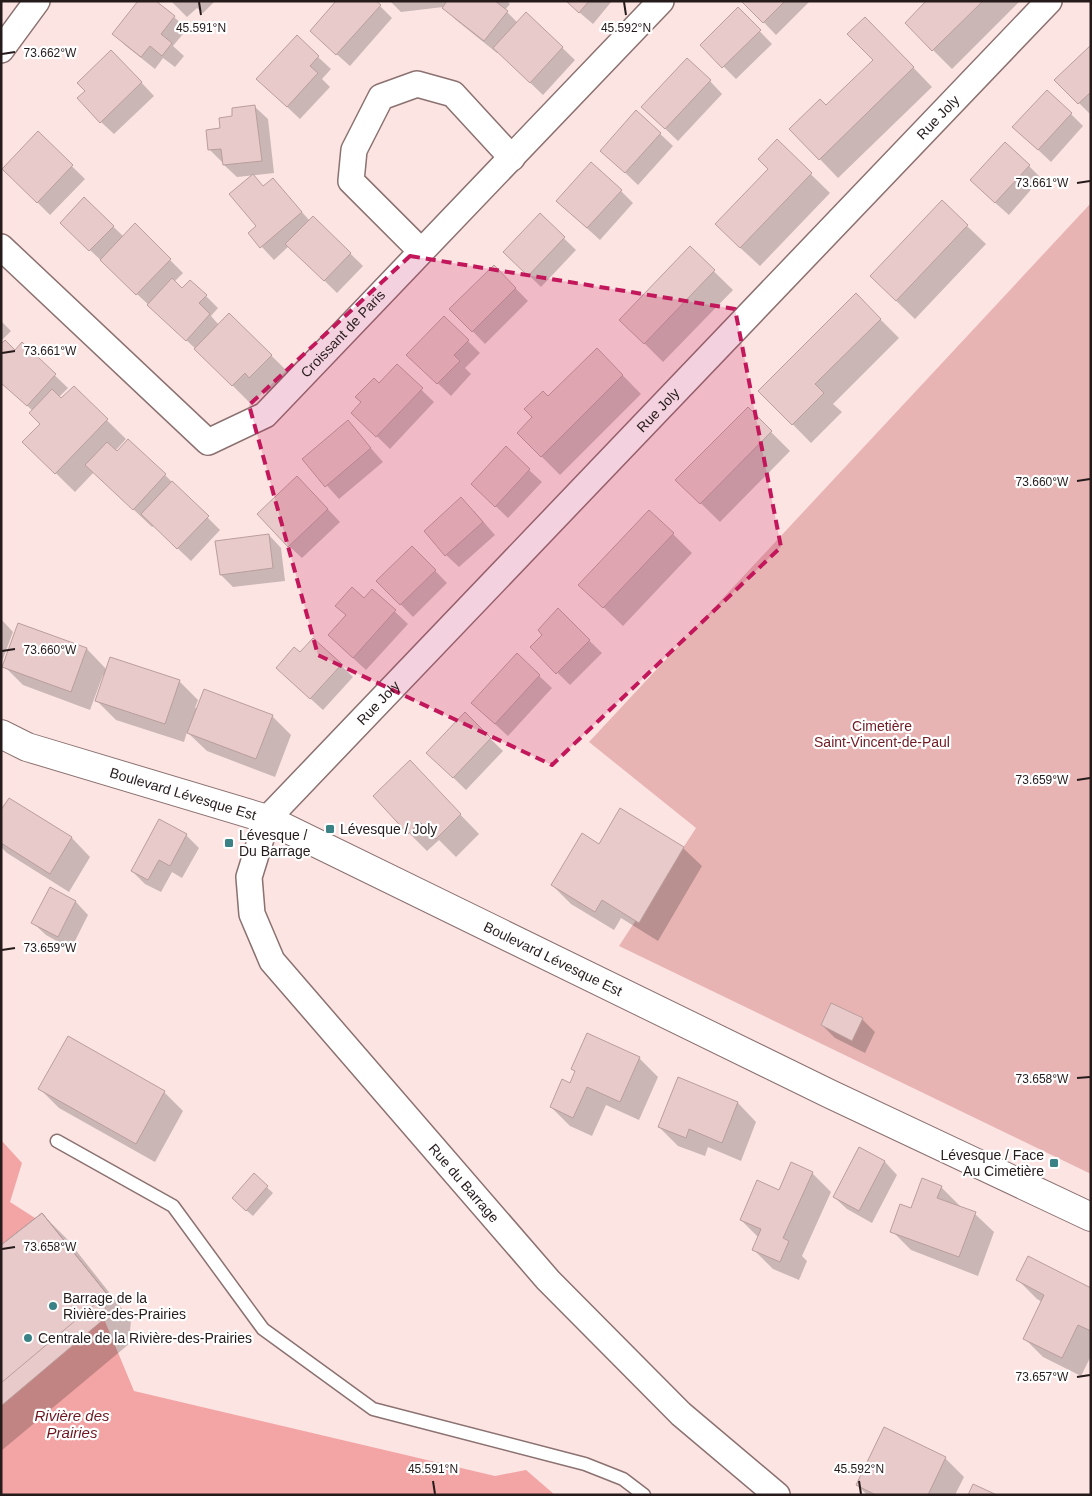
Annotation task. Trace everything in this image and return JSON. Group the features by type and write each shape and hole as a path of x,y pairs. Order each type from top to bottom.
{"street":[{"path":"5,36 37,1"},
{"name":"Croissant de Paris","path":"1,247 208,442 265,415 661,1"},
{"name":"Rue Joly","path":"267,819 1049,1"},
{"path":"422,252 351,181 354,150 381,97 417,84 453,94 512,158"},
{"name":"Boulevard Lévesque Est","path":"1,734 27,747 267,819 824,1092 1091,1217"},
{"name":"Rue du Barrage","path":"267,819 249,877 252,914 272,961 548,1280 681,1414 777,1495"}],"lane":[{"path":"56,1141 173,1206 263,1329 374,1409 585,1464 623,1479 644,1495"}],"highlighted area":[{"path":"410,256 735,309 781,547 552,765 318,655 249,405"}],"green space":[{"name":"Cimetière Saint-Vincent-de-Paul","path":"1091,203 1091,1174 619,946 696,828 589,742"}],"water":[{"name":"Rivière des Prairies","path":"1,1140 22,1163 10,1202 35,1218 40,1240 42,1213 107,1294 104,1319 134,1391 495,1476 526,1470 555,1495 1,1495"}],"building":[{"path":"138,1 156,1 175,16 161,34 172,43 162,56 150,46 141,57 112,34"},
{"path":"336,1 376,1 381,5 336,55 310,31"},
{"path":"447,1 495,1 508,11 484,41 442,8"},
{"path":"566,1 589,1 579,13"},
{"path":"741,1 785,1 763,23"},
{"path":"926,1 983,1 932,51 905,23"},
{"path":"738,7 761,30 722,68 700,45"},
{"path":"526,12 563,47 530,83 493,48"},
{"path":"865,17 914,67 819,160 789,129 820,99 826,105 873,60 847,34"},
{"path":"297,35 319,56 310,66 318,73 287,107 256,79"},
{"path":"1091,45 1091,92 1078,104 1054,80"},
{"path":"111,50 142,82 100,123 77,98 85,91 77,83"},
{"path":"687,58 711,80 665,129 641,107"},
{"path":"1047,90 1072,113 1038,150 1012,127"},
{"path":"255,105 262,161 223,165 221,149 208,150 206,130 220,128 219,118 232,116 232,108"},
{"path":"636,110 661,133 625,173 600,151"},
{"path":"38,131 73,165 37,203 2,169"},
{"path":"777,139 812,173 740,248 715,224 768,169 758,159"},
{"path":"1005,142 1030,165 995,203 970,180"},
{"path":"591,162 622,190 587,228 556,201"},
{"path":"253,174 263,186 273,178 302,212 260,248 248,233 256,226 229,194"},
{"path":"84,197 114,226 89,251 60,223"},
{"path":"942,200 968,225 896,301 870,276"},
{"path":"540,213 565,237 528,276 503,252"},
{"path":"313,216 351,253 324,281 285,244"},
{"path":"135,223 171,259 136,295 100,260"},
{"path":"690,246 715,270 644,344 619,320"},
{"path":"494,265 516,288 472,332 449,309"},
{"path":"172,278 182,288 190,280 207,295 199,303 210,314 186,341 147,305"},
{"path":"856,293 881,319 815,384 824,393 792,425 758,391"},
{"path":"229,313 272,355 249,378 245,373 232,386 194,349"},
{"path":"444,316 469,340 454,355 460,361 437,384 406,355"},
{"path":"5,340 15,350 22,342 56,374 27,406 1,383 1,344"},
{"path":"597,348 623,375 541,457 517,433 532,417 524,409 543,391 548,396"},
{"path":"397,364 423,388 376,437 351,413 361,402 355,397 374,378 379,383"},
{"path":"74,386 108,419 55,474 22,442 40,424 29,413 52,389 61,398"},
{"path":"748,407 772,431 700,504 675,480"},
{"path":"348,420 371,448 325,487 302,459"},
{"path":"128,439 166,474 133,510 85,465 107,442 117,451"},
{"path":"506,446 530,469 495,507 471,484"},
{"path":"297,476 328,509 288,547 257,514"},
{"path":"172,481 209,516 177,549 141,514"},
{"path":"461,497 483,522 445,556 424,531"},
{"path":"649,510 674,533 603,608 578,585"},
{"path":"269,534 273,568 220,575 215,541"},
{"path":"412,546 436,570 400,605 376,581"},
{"path":"352,587 364,598 372,589 396,610 353,658 328,635 346,615 335,606"},
{"path":"558,608 590,640 556,674 530,647 542,635 538,630"},
{"path":"18,623 87,648 71,692 2,667"},
{"path":"313,638 342,664 310,699 276,668 294,647 300,652"},
{"path":"517,653 540,675 495,724 471,703"},
{"path":"110,657 180,680 165,724 95,701"},
{"path":"204,689 273,715 256,759 187,733"},
{"path":"465,712 491,738 453,778 426,753"},
{"path":"410,760 461,814 436,839 420,822 408,834 373,796"},
{"path":"9,798 72,837 50,874 1,843 1,810"},
{"path":"620,808 684,847 639,923 602,900 595,912 551,885 582,833 599,844"},
{"path":"159,819 187,834 170,866 159,860 148,880 131,871"},
{"path":"50,887 76,901 58,937 31,923"},
{"path":"831,1003 863,1018 852,1041 821,1025"},
{"path":"587,1033 640,1057 620,1102 587,1087 573,1118 550,1107 562,1079 570,1083 575,1071 571,1069"},
{"path":"68,1036 165,1091 136,1144 38,1089"},
{"path":"678,1077 738,1102 722,1143 689,1129 686,1138 658,1127"},
{"path":"859,1147 885,1161 859,1211 833,1197"},
{"path":"791,1162 813,1172 783,1238 789,1241 780,1262 752,1250 761,1229 740,1220 757,1180 779,1190"},
{"path":"254,1173 268,1186 246,1211 232,1198"},
{"path":"922,1178 942,1186 937,1198 976,1212 959,1257 890,1232 900,1204 911,1208"},
{"name":"Barrage de la Rivière-des-Prairies","path":"42,1213 107,1294 104,1319 1,1406 1,1245"},
{"name":"Barrage de la Rivière-des-Prairies","path":"42,1213 107,1294 1,1383 1,1245"},
{"path":"1028,1256 1091,1288 1091,1331 1078,1325 1062,1358 1023,1339 1044,1295 1016,1280"},
{"path":"884,1427 946,1457 928,1495 876,1495 856,1485"},
{"path":"973,1484 997,1495 968,1495"}],"place":[{"name":"Lévesque / Joly","path":"330,829"},
{"name":"Lévesque / Du Barrage","path":"229,843"},
{"name":"Lévesque / Face Au Cimetière","path":"1054,1163"},
{"name":"Barrage de la Rivière-des-Prairies","path":"53,1306"},
{"name":"Centrale de la Rivière-des-Prairies","path":"28,1338"}]}
